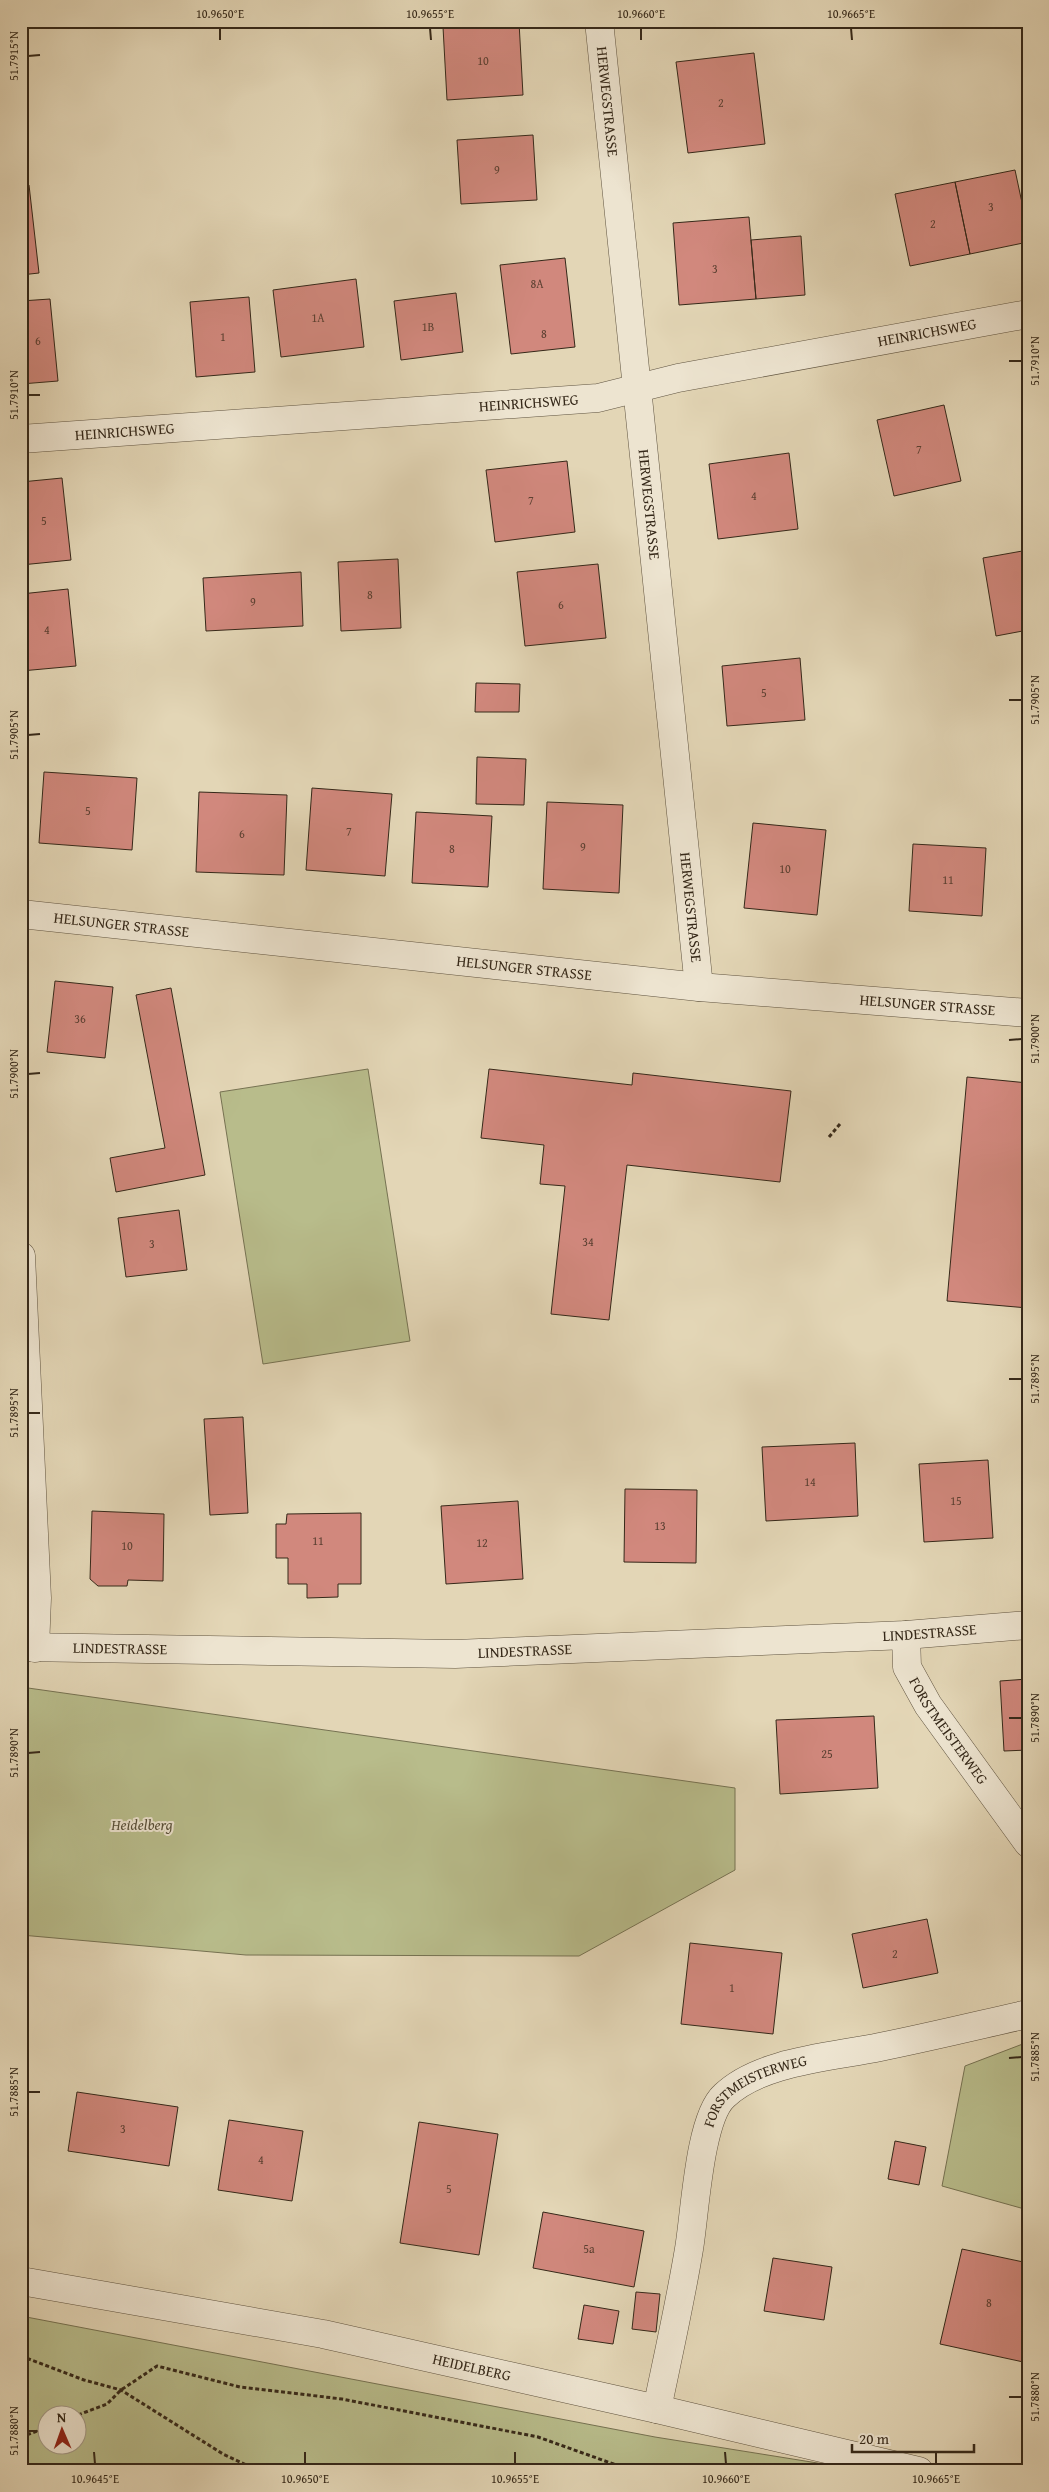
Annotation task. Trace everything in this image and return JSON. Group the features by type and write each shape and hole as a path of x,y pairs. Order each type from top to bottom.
{"street":[{"name":"HERWEGSTRASSE","path":"600,21 699,987"},
{"name":"HEINRICHSWEG","path":"21,439 598,398 678,378 1028,314"},
{"name":"HELSUNGER STRASSE","path":"21,914 699,987 1028,1013"},
{"path":"21,1256 37,1598 28,1647"},
{"name":"LINDESTRASSE","path":"28,1647 455,1654 906,1635 1028,1625"},
{"name":"FORSTMEISTERWEG","path":"906,1635 907,1667 928,1705 1028,1843"},
{"name":"FORSTMEISTERWEG","path":"657,2409 689,2249 704,2148 711,2118 722,2097 744,2080 779,2067 1028,2014"},
{"name":"HEIDELBERG","path":"21,2282 323,2334 657,2409 919,2471"}],"path":[{"path":"829,1137 840,1124"},
{"path":"21,2356 84,2380 121,2390 223,2454 259,2471"},
{"path":"88,2411 107,2404 121,2390 157,2366 240,2386 342,2399 538,2436 633,2471"},
{"path":"21,2437 38,2431"}],"green space":[{"path":"368,1069 410,1341 263,1364 220,1092"},
{"name":"Heidelberg","path":"21,1687 735,1788 735,1870 579,1956 246,1955 21,1935"},
{"path":"1028,2042 1028,2210 942,2186 965,2066"},
{"path":"21,2316 655,2437 830,2465 852,2471 21,2471"}],"building":[{"path":"519,22 523,95 447,100 443,27"},
{"path":"754,53 765,144 688,153 676,62"},
{"path":"533,135 537,200 461,204 457,140"},
{"path":"1015,170 1028,231 1028,242 970,254 955,182"},
{"path":"955,182 970,254 910,266 895,194"},
{"path":"29,185 39,273 21,275 21,186"},
{"path":"749,217 756,299 679,305 673,223"},
{"path":"801,236 805,295 756,299 751,240"},
{"path":"565,258 575,347 511,354 500,265"},
{"path":"356,279 364,347 281,357 273,290"},
{"path":"456,293 463,352 401,360 394,301"},
{"path":"249,297 255,372 196,377 190,302"},
{"path":"50,299 58,381 21,384 21,301"},
{"path":"944,405 961,481 894,496 877,420"},
{"path":"789,453 798,529 718,539 709,464"},
{"path":"567,461 575,532 495,542 486,470"},
{"path":"62,478 71,560 21,565 21,482"},
{"path":"1028,550 1028,630 996,636 983,558"},
{"path":"398,559 401,628 341,631 338,562"},
{"path":"598,564 606,638 525,646 517,572"},
{"path":"301,572 303,626 206,631 203,578"},
{"path":"68,589 76,666 21,671 21,594"},
{"path":"800,658 805,720 727,726 722,666"},
{"path":"476,683 520,684 519,712 475,712"},
{"path":"477,757 526,759 524,805 476,804"},
{"path":"44,772 137,778 132,850 39,843"},
{"path":"312,788 392,794 385,876 306,870"},
{"path":"199,792 287,795 284,875 196,872"},
{"path":"547,802 623,805 619,893 543,889"},
{"path":"416,812 492,816 488,887 412,883"},
{"path":"753,823 826,830 817,915 744,908"},
{"path":"913,844 986,848 982,916 909,911"},
{"path":"55,981 113,987 105,1058 47,1052"},
{"path":"171,988 205,1175 116,1192 110,1158 165,1148 136,995"},
{"path":"489,1069 632,1085 633,1073 791,1091 780,1182 627,1165 609,1320 551,1314 565,1186 540,1184 544,1145 481,1138"},
{"path":"967,1077 1028,1083 1028,1308 947,1301"},
{"path":"179,1210 187,1270 126,1277 118,1218"},
{"path":"243,1417 248,1513 210,1515 204,1419"},
{"path":"855,1443 858,1516 766,1521 762,1447"},
{"path":"988,1460 993,1538 924,1542 919,1464"},
{"path":"625,1489 697,1490 696,1563 624,1562"},
{"path":"518,1501 523,1579 446,1584 441,1506"},
{"path":"92,1511 164,1514 163,1581 128,1580 127,1586 98,1586 90,1579"},
{"path":"361,1513 361,1584 338,1584 338,1597 307,1598 307,1584 288,1584 288,1558 276,1558 276,1524 286,1524 287,1514"},
{"path":"1028,1679 1028,1750 1004,1751 1000,1681"},
{"path":"874,1716 878,1788 780,1794 776,1720"},
{"path":"927,1919 938,1973 863,1988 852,1934"},
{"path":"690,1943 782,1953 773,2034 681,2024"},
{"path":"77,2092 178,2107 169,2166 68,2151"},
{"path":"229,2120 303,2131 292,2201 218,2190"},
{"path":"419,2122 498,2134 479,2255 400,2243"},
{"path":"895,2141 926,2147 919,2185 888,2179"},
{"path":"543,2212 644,2231 634,2287 533,2268"},
{"path":"962,2249 1028,2263 1028,2363 940,2344"},
{"path":"773,2258 832,2267 824,2320 764,2311"},
{"path":"636,2292 660,2294 656,2332 632,2329"},
{"path":"584,2305 619,2311 613,2344 578,2339"}]}
